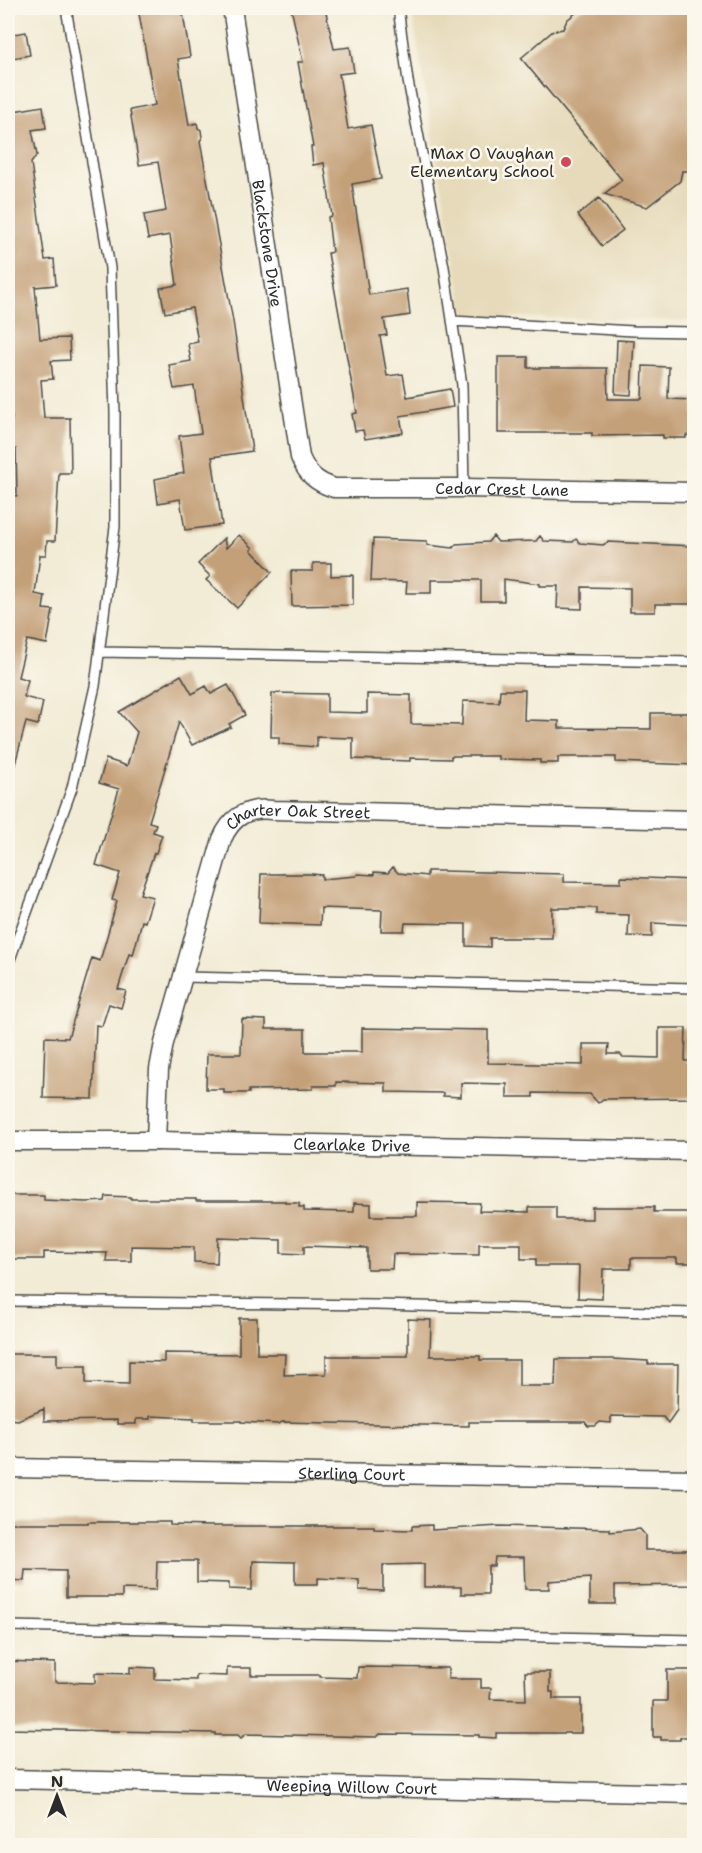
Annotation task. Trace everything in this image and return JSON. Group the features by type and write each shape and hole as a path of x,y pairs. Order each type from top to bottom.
{"street":[{"name":"Blackstone Drive","path":"232,8 300,456 304,468 312,477"},
{"name":"Cedar Crest Lane","path":"312,477 334,488 694,492"},
{"name":"Charter Oak Street","path":"156,1141 159,1069 183,977 222,838 232,822 248,811 260,808 694,820"},
{"name":"Clearlake Drive","path":"8,1142 156,1141 694,1151"},
{"name":"Sterling Court","path":"8,1468 694,1479"},
{"name":"Weeping Willow Court","path":"8,1779 694,1794"}],"lane":[{"path":"8,965 72,788 94,686 115,527 115,412 110,268 66,8"},
{"path":"398,8 408,81 462,385 464,488"},
{"path":"452,321 694,332"},
{"path":"99,652 694,662"},
{"path":"183,977 694,988"},
{"path":"8,1301 376,1305 694,1313"},
{"path":"8,1626 694,1640"}],"shaded area":[{"name":"Max O Vaughan Elementary School","path":"411,8 694,8 694,321 464,316"}],"building":[{"path":"138,8 182,8 190,57 178,59 189,125 197,123 201,130 200,141 233,321 252,451 212,457 222,525 185,530 180,499 158,503 155,479 184,473 179,436 201,433 194,386 174,389 169,365 191,361 188,344 198,342 192,308 165,313 160,288 177,285 170,235 148,239 144,215 166,211 158,162 139,165 130,110 155,105"},
{"path":"291,8 325,8 334,49 350,47 354,72 339,74 348,129 371,125 381,179 352,184 369,295 407,289 410,315 384,319 387,335 380,336 387,376 403,374 407,397 450,389 453,407 400,416 403,433 365,439 363,430 355,431 352,414 357,413 328,253 332,252 328,217 332,216 324,163 313,165 311,147 313,147 298,62 303,62"},
{"path":"582,8 694,8 694,171 682,171 680,181 647,207 604,194 622,180 521,58 553,31 563,29 567,20"},
{"path":"26,32 30,55 8,59 8,35"},
{"path":"43,106 46,128 32,130 37,155 31,163 45,260 54,259 56,285 35,287 40,339 69,338 70,360 51,361 53,379 41,380 44,418 70,418 71,473 59,473 55,541 47,541 46,555 40,555 35,594 45,596 43,609 53,610 47,644 27,640 18,677 28,680 24,697 43,702 38,725 26,722 14,768 8,767 8,503 12,504 12,495 17,496 16,449 8,449 8,419 12,419 8,390 8,342 10,341 8,319 8,112"},
{"path":"599,198 623,230 602,246 578,215"},
{"path":"617,340 634,341 631,395 615,394"},
{"path":"498,357 528,357 528,368 607,368 608,399 642,399 643,366 669,367 668,399 694,400 694,436 663,438 663,435 592,436 592,433 498,433"},
{"path":"239,535 272,572 237,608 206,580 210,576 198,564 224,538 226,548"},
{"path":"493,536 498,542 536,541 540,536 544,541 573,542 576,539 580,543 603,545 608,542 694,546 694,604 655,604 655,612 630,612 630,588 582,587 582,609 557,608 558,586 540,586 540,584 504,579 504,601 481,601 481,580 431,580 431,593 406,593 407,582 371,581 373,539 427,541 427,545 453,548 456,544 488,542"},
{"path":"313,563 331,563 331,576 353,575 353,605 292,606 291,571 313,571"},
{"path":"181,675 192,694 206,686 211,694 228,685 245,715 229,724 231,727 192,745 179,722 149,822 156,824 153,832 162,835 140,894 153,897 145,922 142,921 133,955 129,954 118,989 126,991 121,1008 109,1004 102,1026 96,1025 93,1099 43,1098 45,1037 68,1038 92,958 100,961 117,901 112,900 120,873 96,865 119,789 99,783 106,759 127,766 137,732 119,712"},
{"path":"500,690 525,690 524,720 559,721 559,728 651,729 651,713 692,713 694,765 616,762 616,757 558,757 558,763 498,759 498,756 451,756 451,759 410,758 410,761 353,759 353,738 317,737 317,747 279,744 279,737 271,737 272,693 327,694 327,712 367,713 367,694 411,695 411,724 462,725 463,701 499,702"},
{"path":"393,867 398,873 427,876 427,871 564,874 564,882 621,883 621,877 694,880 694,925 652,923 652,937 628,936 629,915 596,914 596,908 552,908 552,938 490,938 490,947 466,946 466,924 405,923 404,931 381,931 382,910 321,908 320,925 259,923 261,874 311,874 322,875 322,879 358,874 374,875 374,872 388,873"},
{"path":"242,1019 266,1020 266,1029 305,1029 305,1052 362,1052 362,1028 488,1030 488,1063 583,1065 583,1044 609,1044 608,1054 620,1054 623,1057 659,1058 659,1028 686,1028 685,1061 694,1061 694,1098 603,1099 598,1103 590,1094 533,1093 533,1097 507,1097 507,1084 461,1083 461,1097 443,1096 443,1093 386,1092 386,1083 336,1082 336,1086 313,1086 313,1089 249,1090 249,1093 224,1093 224,1089 206,1089 207,1054 241,1054"},
{"path":"8,1195 44,1195 44,1200 86,1202 105,1201 106,1196 131,1197 131,1199 196,1199 196,1201 285,1201 285,1203 299,1203 299,1207 304,1207 304,1211 354,1212 354,1203 371,1204 371,1216 417,1216 417,1202 480,1203 479,1211 529,1212 529,1207 556,1207 556,1219 592,1219 592,1207 654,1207 654,1212 694,1212 694,1263 677,1263 677,1258 631,1258 631,1269 603,1269 602,1299 578,1298 579,1266 536,1266 536,1259 521,1259 521,1244 479,1244 479,1255 393,1254 392,1269 367,1269 367,1248 304,1246 304,1254 281,1253 281,1240 218,1238 217,1263 194,1262 194,1247 131,1246 131,1261 106,1261 107,1253 44,1252 44,1259 8,1259"},
{"path":"239,1318 257,1318 257,1354 285,1354 284,1375 326,1374 326,1356 408,1356 408,1319 431,1320 430,1356 480,1356 480,1360 519,1360 519,1386 555,1386 556,1359 612,1359 648,1361 648,1364 678,1364 677,1410 668,1423 663,1417 611,1416 611,1423 600,1422 595,1426 588,1426 585,1422 469,1422 469,1426 282,1422 279,1424 194,1421 194,1418 150,1416 150,1419 136,1419 136,1424 117,1424 117,1420 44,1421 44,1409 18,1420 8,1419 8,1354 57,1354 57,1366 86,1366 86,1383 129,1384 129,1361 164,1362 164,1353 239,1354"},
{"path":"170,1522 170,1525 210,1526 374,1526 374,1529 412,1530 412,1526 432,1525 432,1530 500,1526 610,1529 610,1532 640,1529 645,1535 645,1550 694,1550 694,1585 615,1586 615,1604 590,1604 590,1578 549,1581 549,1589 525,1589 524,1557 495,1557 494,1566 488,1566 488,1594 461,1594 461,1587 424,1587 424,1564 383,1565 383,1591 359,1590 359,1580 318,1578 318,1584 295,1584 295,1562 253,1561 252,1590 229,1589 229,1583 197,1582 197,1561 157,1561 156,1590 122,1589 122,1597 66,1597 66,1571 25,1570 24,1581 8,1580 8,1523"},
{"path":"8,1661 55,1663 55,1682 95,1683 95,1673 130,1674 130,1667 155,1668 155,1679 196,1680 196,1675 227,1676 227,1668 251,1668 251,1675 320,1675 320,1677 357,1678 358,1667 448,1668 448,1679 481,1679 481,1688 491,1688 490,1699 526,1700 525,1672 550,1672 550,1692 553,1692 553,1699 581,1699 581,1733 496,1733 496,1738 479,1737 479,1735 380,1734 377,1737 246,1734 241,1738 238,1735 215,1735 215,1733 8,1729"},
{"path":"667,1670 694,1670 694,1737 661,1740 661,1737 653,1737 653,1701 667,1701"}],"place":[{"name":"Max O Vaughan Elementary School","path":"566,162"}]}
